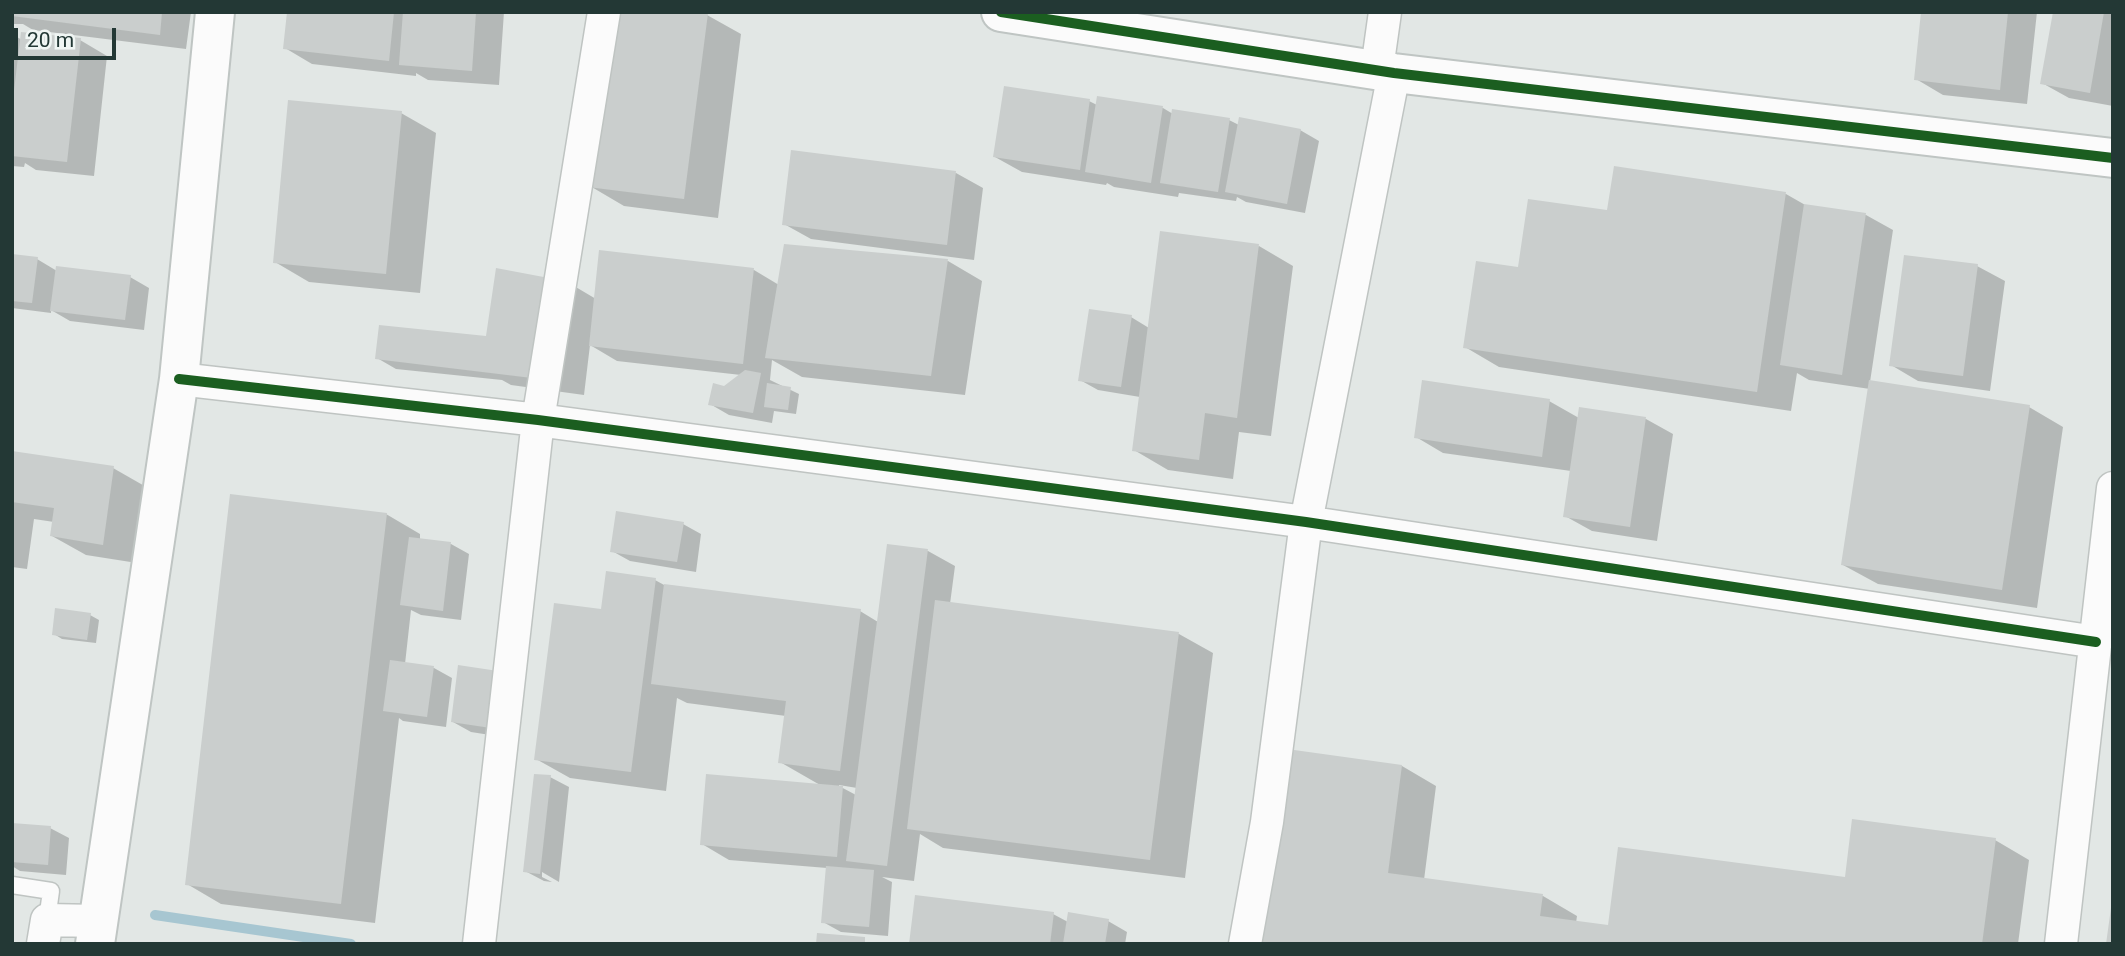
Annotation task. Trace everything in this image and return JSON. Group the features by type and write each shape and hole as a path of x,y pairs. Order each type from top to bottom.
{"street":[{"path":"45,932 97,932 179,379 215,12"},
{"path":"479,944 538,420 604,12"},
{"path":"1001,12 1385,71 2113,158"},
{"path":"1245,944 1266,822 1306,522 1385,71 1385,12"},
{"path":"179,379 538,420 1306,522 2096,642"},
{"path":"2061,944 2113,488"}],"lane":[{"path":"12,885 51,891 45,932"}],"building":[{"path":"12,12 162,12 160,35 12,16"},
{"path":"287,12 394,12 389,61 283,49"},
{"path":"403,12 476,12 472,71 399,65"},
{"path":"611,12 708,13 684,199 588,187"},
{"path":"1921,12 2008,12 2000,90 1914,80"},
{"path":"2053,12 2104,12 2090,93 2040,84"},
{"path":"21,32 81,38 67,162 12,156 12,108"},
{"path":"1004,86 1090,99 1080,170 993,157"},
{"path":"1097,96 1163,106 1151,183 1085,172"},
{"path":"288,100 402,111 386,274 273,263"},
{"path":"1172,109 1230,118 1218,192 1160,183"},
{"path":"1239,117 1301,129 1287,204 1225,192"},
{"path":"791,150 956,171 947,245 782,225"},
{"path":"1614,166 1786,192 1757,392 1463,348 1476,261 1518,267 1528,199 1607,210"},
{"path":"1804,204 1866,213 1842,375 1780,365"},
{"path":"1160,231 1259,244 1237,418 1205,413 1199,460 1132,451"},
{"path":"784,244 948,259 931,376 765,358"},
{"path":"599,250 754,268 743,364 589,346"},
{"path":"12,254 38,257 32,303 12,301"},
{"path":"1904,255 1978,264 1963,376 1889,366"},
{"path":"56,266 131,275 125,320 50,311"},
{"path":"496,268 570,282 557,381 375,359 379,325 486,336"},
{"path":"1089,309 1132,315 1121,387 1078,381"},
{"path":"745,370 761,373 753,413 708,405 713,383 724,386"},
{"path":"1422,380 1550,399 1542,457 1414,438"},
{"path":"1869,380 2030,405 2002,590 1841,565"},
{"path":"767,383 791,387 788,410 764,407"},
{"path":"1579,407 1646,417 1630,527 1563,517"},
{"path":"12,451 114,466 103,545 50,536 54,508 12,502"},
{"path":"230,494 387,513 341,904 185,885"},
{"path":"616,511 684,522 677,562 610,552"},
{"path":"409,537 451,542 443,611 400,605"},
{"path":"887,544 928,549 887,866 846,861"},
{"path":"606,571 656,578 631,772 534,760 554,603 601,609"},
{"path":"664,584 861,609 840,771 778,763 786,701 651,684"},
{"path":"935,600 1179,632 1150,860 907,829"},
{"path":"55,608 91,613 87,640 52,635"},
{"path":"390,660 434,666 427,717 383,711"},
{"path":"458,665 498,671 491,728 451,722"},
{"path":"1287,749 1402,765 1388,873 1543,894 1540,916 1608,925 1618,847 1845,877 1852,819 1996,838 1982,944 1261,944"},
{"path":"534,774 551,775 540,874 523,872"},
{"path":"706,774 843,786 837,857 700,845"},
{"path":"12,823 51,826 48,865 12,862"},
{"path":"826,866 874,870 869,927 821,923"},
{"path":"915,895 1054,912 1050,944 909,944"},
{"path":"2111,908 2113,944 2106,944"},
{"path":"1068,912 1109,919 1105,944 1063,944"},
{"path":"817,933 865,937 865,944 816,944"}],"waterway":[{"path":"155,915 351,944"}],"cycle path":[{"path":"1001,12 1394,73 2113,158"},
{"path":"179,379 538,420 1306,522 2096,642"}]}
